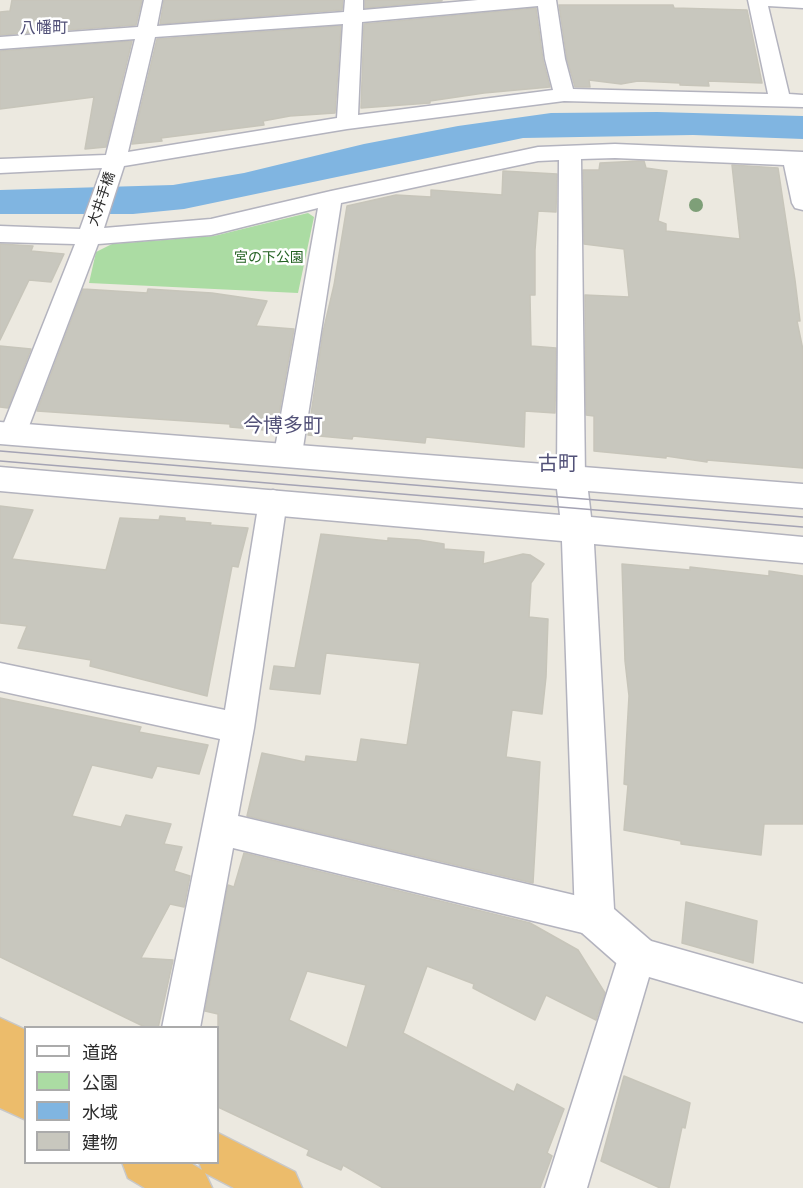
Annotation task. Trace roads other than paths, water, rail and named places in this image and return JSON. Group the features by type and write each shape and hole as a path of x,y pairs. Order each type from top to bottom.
{"highway":[{"path":"0,1039 24,1052"},
{"path":"0,1084 24,1097"},
{"path":"219,1156 279,1188"},
{"path":"147,1164 189,1188"}],"street":[{"name":"大井手橋","path":"4,441 89,237 115,161 153,0"},
{"path":"0,43 147,31 354,8 540,0"},
{"path":"547,0 555,59 564,94"},
{"path":"757,0 780,100"},
{"path":"764,0 803,2"},
{"path":"347,123 354,8"},
{"path":"0,166 115,161 347,123 564,94 803,101"},
{"path":"0,234 89,237 211,227 331,198 538,154 615,151 798,158 803,203"},
{"path":"570,154 571,478 577,529 595,918"},
{"path":"182,1026 238,728 273,501 288,454 331,198"},
{"path":"4,441 288,454 803,496"},
{"path":"0,479 273,501 803,550"},
{"path":"0,677 238,728"},
{"path":"219,828 595,918 637,955 803,1003"},
{"path":"566,1188 637,955"}],"water":[{"path":"657,112 803,116 803,139 693,135 523,138 184,209 133,214 0,214 0,190 173,185 244,173 364,144 458,126 551,113"}],"tram line":[{"path":"0,451 803,517"},
{"path":"0,461 803,527"}],"district":[{"name":"八幡町","path":"44,28"},
{"name":"今博多町","path":"283,426"},
{"name":"古町","path":"558,464"}],"park label":[{"name":"宮の下公園","path":"269,258"}]}
